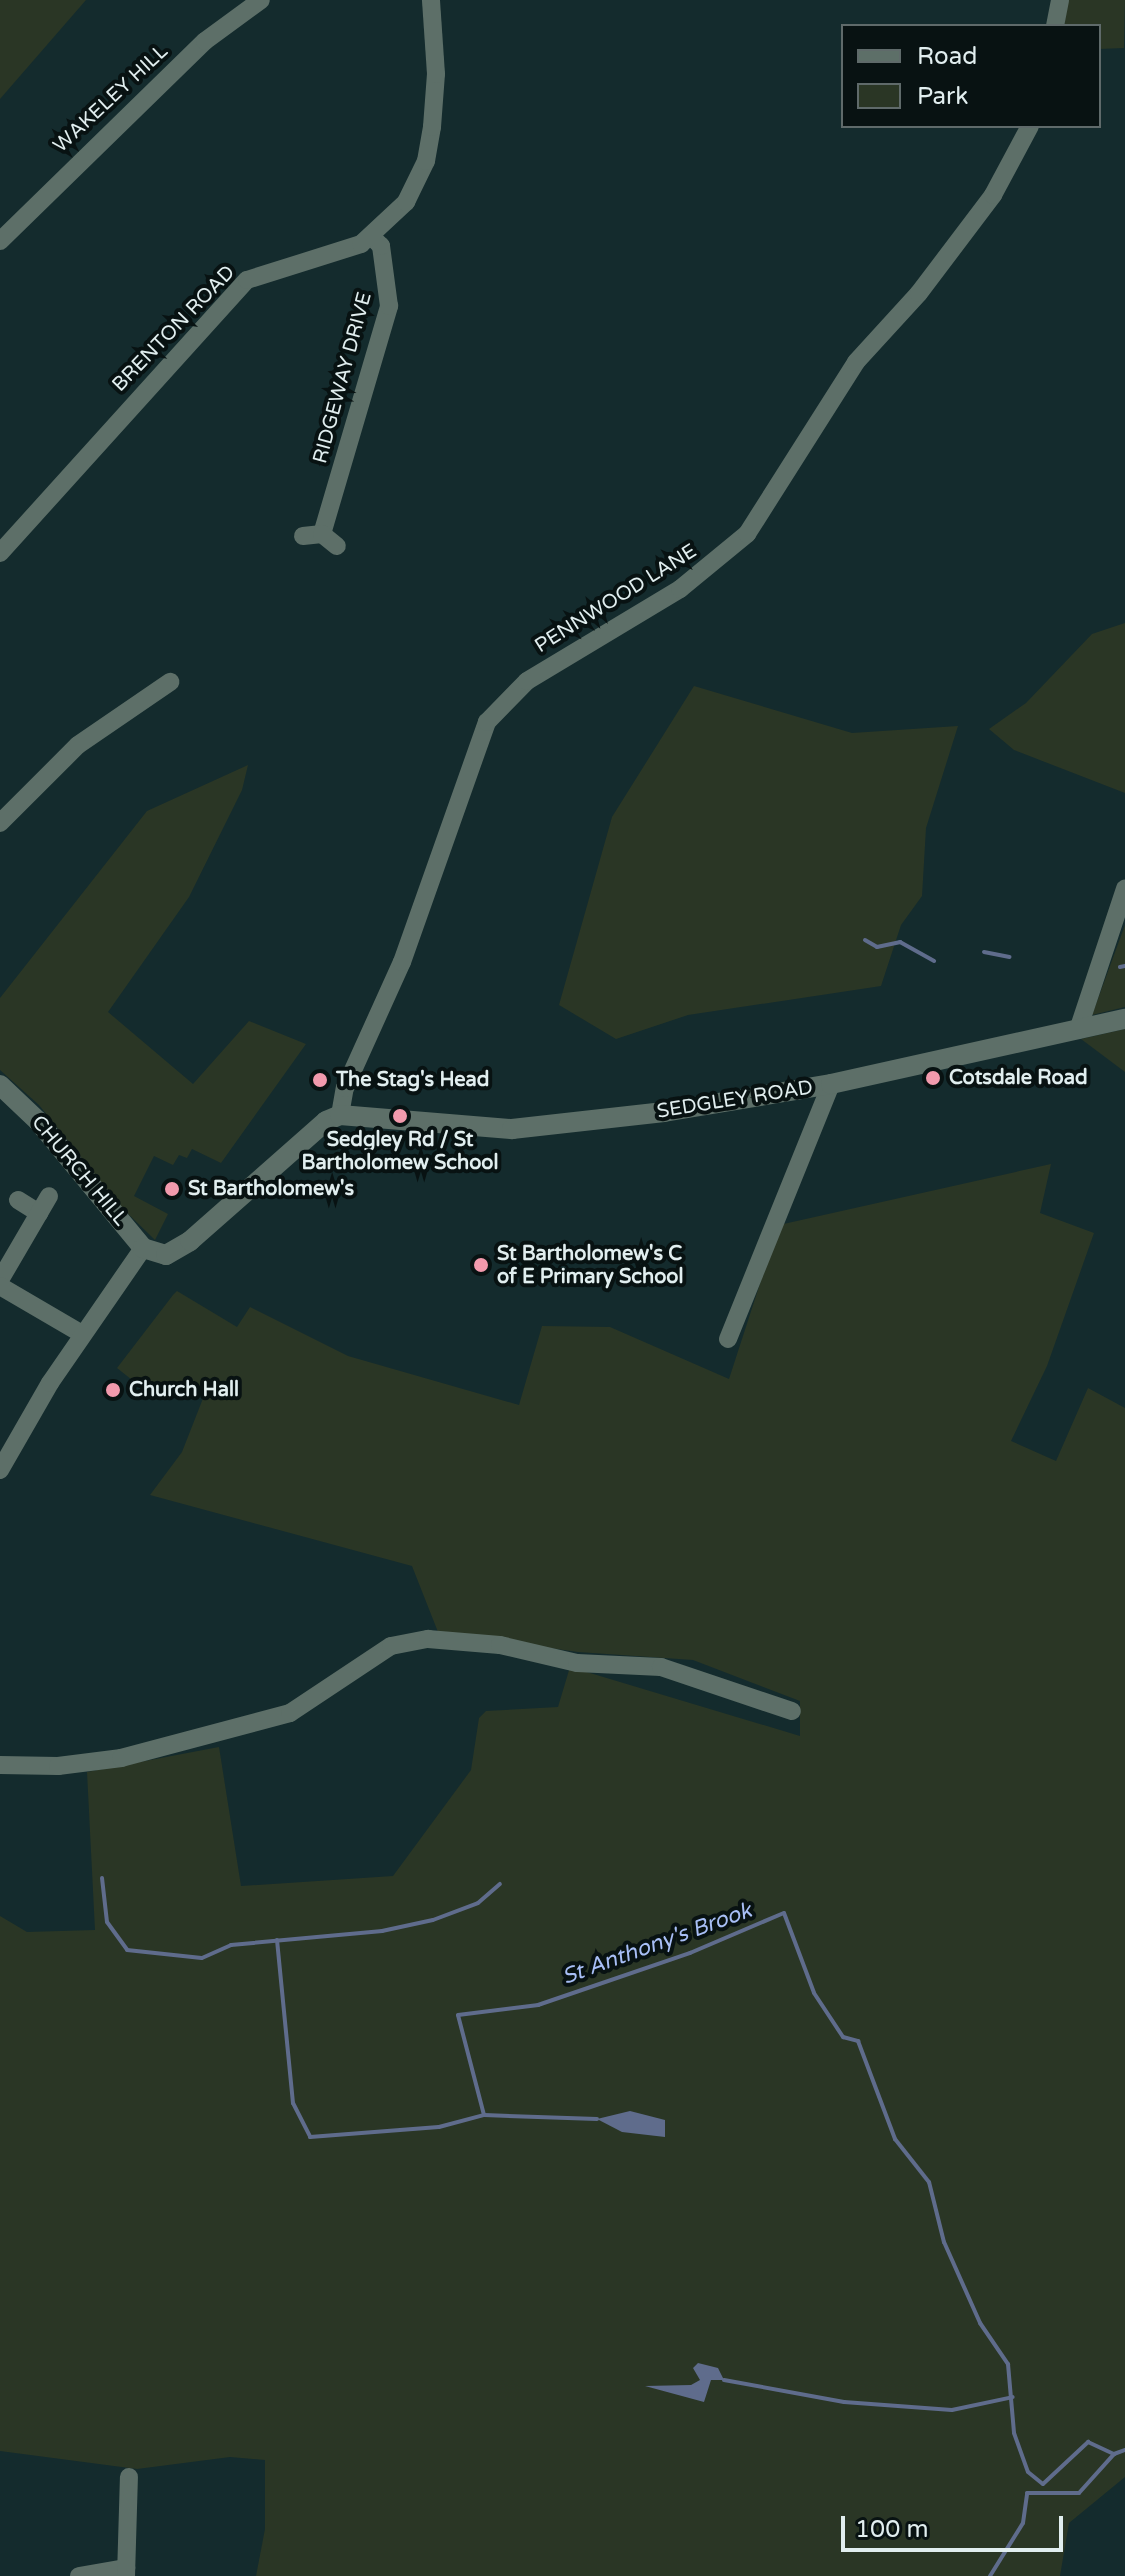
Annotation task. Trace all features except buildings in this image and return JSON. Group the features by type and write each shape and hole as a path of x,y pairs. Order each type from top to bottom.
{"street":[{"name":"BRENTON ROAD","path":"0,553 247,280 353,248 371,236 406,202 426,161 436,74 431,0"},
{"path":"1055,24 1060,0"},
{"name":"WAKELEY HILL","path":"1,237 156,86 250,3"},
{"name":"PENNWOOD LANE","path":"340,1115 345,1088 402,962 487,722 527,681 680,589 747,534 856,362 919,293 993,195 1029,128"},
{"name":"RIDGEWAY DRIVE","path":"322,534 389,306 384,257 371,236"},
{"path":"303,536 322,534 337,546"},
{"path":"0,823 78,745 170,682"},
{"path":"1078,1030 1125,889"},
{"name":"SEDGLEY ROAD","path":"340,1115 512,1129 709,1107 831,1084 1125,1019"},
{"path":"728,1339 831,1084"},
{"name":"CHURCH HILL","path":"0,1085 38,1121 150,1252"},
{"path":"0,1470 82,1334 150,1252 190,1241 326,1121 340,1115"},
{"path":"49,1196 0,1283 82,1334"},
{"path":"18,1200 39,1213"},
{"path":"0,1765 58,1766 121,1758 290,1713 391,1646 428,1639 500,1645 577,1663 661,1667 792,1711"},
{"path":"79,2576 126,2572 129,2477"}],"green space":[{"path":"0,0 86,0 0,99"},
{"path":"1068,0 1125,0 1124,48 1101,49 1101,24 1064,24"},
{"path":"1125,623 1125,793 1014,750 989,729 1026,703 1092,634"},
{"path":"694,686 852,733 958,726 926,828 922,896 901,925 881,986 688,1015 616,1039 559,1005 612,817"},
{"path":"248,765 242,790 189,897 108,1012 193,1084 249,1021 306,1044 221,1163 192,1149 187,1158 179,1155 173,1165 154,1156 134,1196 168,1214 155,1240 121,1207 39,1105 0,1070 0,998 147,811"},
{"path":"1125,925 1125,1007 1092,1015"},
{"path":"1125,1029 1125,1072 1081,1039"},
{"path":"1051,1164 1040,1213 1094,1233 1047,1366 1011,1441 1056,1461 1088,1388 1125,1408 1125,2477 1069,2523 1060,2576 256,2576 265,2529 265,2460 230,2457 137,2469 0,2451 0,1916 27,1932 95,1930 87,1772 219,1747 241,1886 393,1876 471,1770 479,1718 486,1711 558,1707 570,1667 800,1736 800,1701 693,1660 578,1652 438,1632 412,1566 150,1495 182,1452 211,1378 186,1397 151,1395 117,1368 173,1295 177,1291 237,1327 250,1307 348,1356 519,1405 542,1326 610,1327 729,1379 779,1225"}],"water":[{"path":"630,2111 665,2120 665,2137 622,2132 597,2119"},
{"path":"698,2363 718,2368 724,2380 711,2380 704,2402 645,2386 691,2385 700,2380 693,2368"}],"waterway":[{"path":"865,940 877,947 900,942 934,961"},
{"path":"984,952 1010,957"},
{"path":"1120,967 1125,966"},
{"path":"102,1878 107,1922 127,1950 202,1958 231,1945 382,1931 433,1920 478,1903 500,1884"},
{"name":"St Anthony's Brook","path":"597,2119 484,2115 458,2015 538,2005 690,1953 784,1913 814,1993 843,2037 858,2041 895,2139 929,2182 944,2242 980,2323 1008,2364 1014,2433 1028,2472 1043,2484 1088,2442 1114,2454"},
{"path":"277,1940 293,2103 310,2137 439,2127 484,2115"},
{"path":"724,2380 844,2402 952,2410 1013,2397"},
{"path":"990,2576 1023,2523 1027,2493 1079,2493 1114,2454 1125,2450"}],"place":[{"name":"Cotsdale Road","path":"933,1078"},
{"name":"The Stag's Head","path":"320,1080"},
{"name":"Sedgley Rd / St Bartholomew School","path":"400,1116"},
{"name":"St Bartholomew's","path":"172,1189"},
{"name":"St Bartholomew's C of E Primary School","path":"481,1265"},
{"name":"Church Hall","path":"113,1390"}]}
